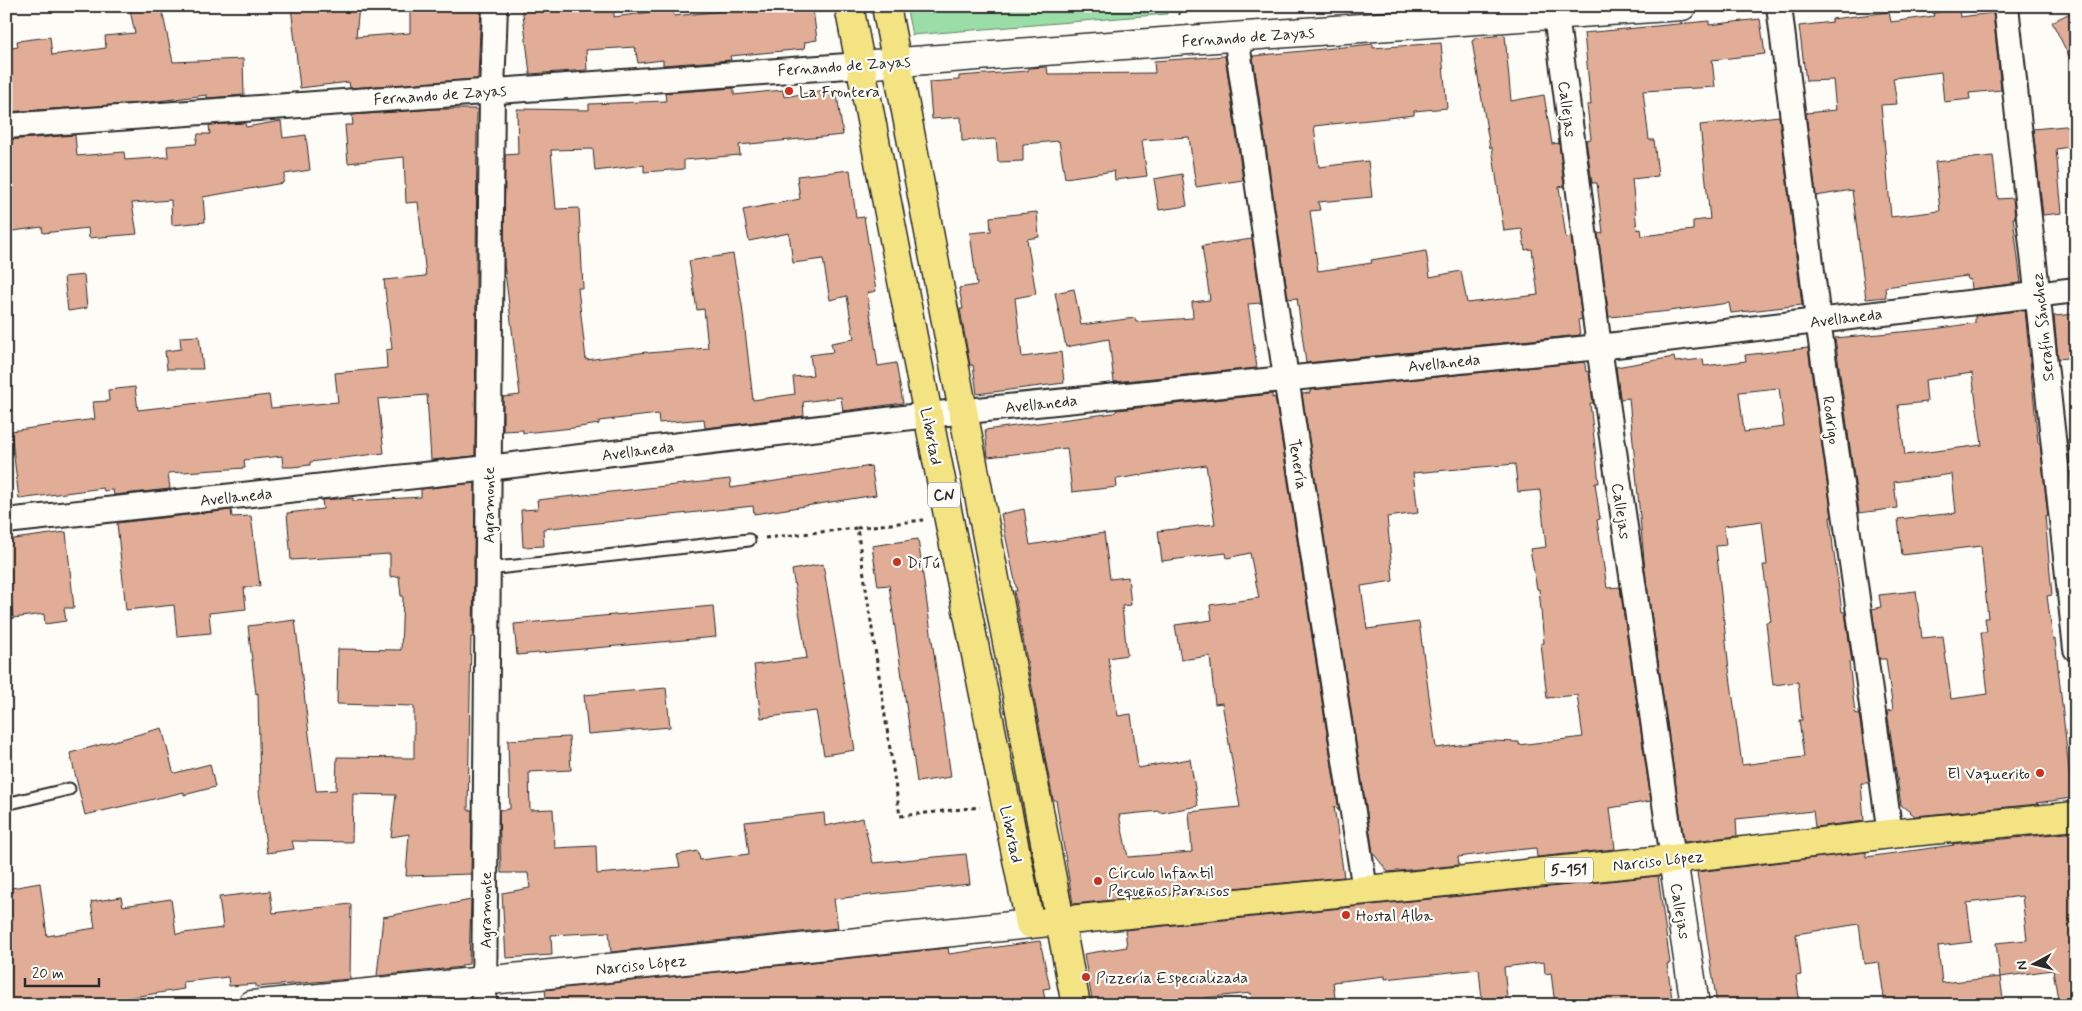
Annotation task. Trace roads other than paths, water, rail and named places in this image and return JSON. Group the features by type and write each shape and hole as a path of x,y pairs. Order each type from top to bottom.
{"main road":[{"name":"Libertad","path":"849,6 948,517 1030,924"},
{"name":"Libertad","path":"886,6 1076,1005"},
{"name":"Fernando de Zayas","path":"861,65 1236,36 1556,16 1682,6"},
{"name":"Narciso López","path":"1061,920 1673,859 1890,834 2076,816"},
{"name":"Callejas","path":"1673,859 1695,1005"},
{"name":"5-151","path":"1030,924 1061,920"},
{"name":"Narciso López","path":"252,1005 484,992 1030,924"}],"street":[{"name":"Agramonte","path":"484,992 492,91 496,6"},
{"name":"Rodrigo","path":"1779,6 1818,320 1890,834"},
{"name":"Serafín Sánchez","path":"2006,6 2076,649"},
{"name":"Callejas","path":"1556,16 1599,347 1673,859"},
{"name":"Tenería","path":"1236,36 1286,378 1365,890"},
{"name":"Fernando de Zayas","path":"6,126 861,65"},
{"name":"Avellaneda","path":"6,521 488,468 928,415 1599,347 2038,293 2076,290"}],"lane":[{"path":"488,569 749,540"},
{"path":"6,804 69,788"}],"place":[{"name":"La Frontera","path":"789,91"},
{"name":"DiTú","path":"897,562"},
{"name":"El Vaquerito","path":"2040,773"},
{"name":"Círculo Infantil Pequeños Paraisos","path":"1098,881"},
{"name":"Hostal Alba","path":"1346,915"},
{"name":"Pizzería Especializada","path":"1086,977"}]}
